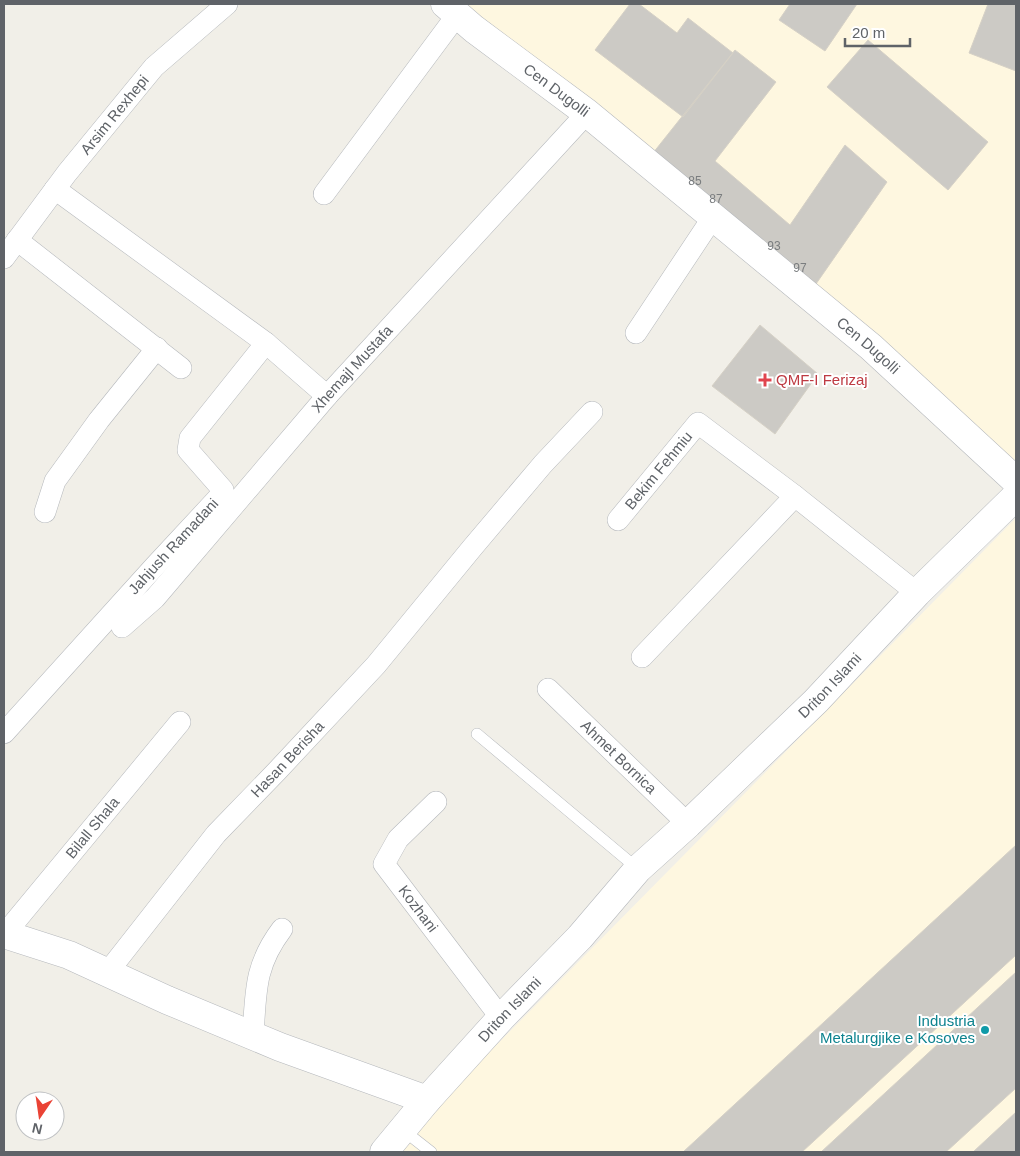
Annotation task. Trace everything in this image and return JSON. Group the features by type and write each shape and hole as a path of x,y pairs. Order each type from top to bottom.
{"street":[{"name":"Arsim Rexhepi","path":"181,368 158,348 8,252 55,189 154,67 227,4"},
{"path":"324,194 451,9"},
{"name":"Cen Dugolli","path":"451,9 474,30 587,113 871,347 1016,481"},
{"name":"Xhemajl Mustafa","path":"122,627 155,598 327,396 587,113"},
{"path":"55,189 266,343 327,396"},
{"path":"636,333 713,216"},
{"name":"Jahjush Ramadani","path":"4,733 154,566 220,496 223,490 188,450 190,438 266,343"},
{"path":"45,512 55,481 98,420 158,348"},
{"name":"Hasan Berisha","path":"107,973 216,834 376,665 543,464 592,412"},
{"name":"Bekim Fehmiu","path":"618,520 698,423 795,496 917,593"},
{"path":"642,657 795,496"},
{"name":"Driton Islami","path":"384,1152 501,1018 580,937 638,870 816,700 917,593 1016,496"},
{"name":"Ahmet Bornica","path":"548,689 688,824"},
{"name":"Bilall Shala","path":"180,722 4,935 68,955 253,1036 428,1100"},
{"name":"Kozhani","path":"436,802 398,839 384,864 501,1018"},
{"path":"253,1036 256,986 260,968 273,941 282,929"}],"lane":[{"path":"477,734 638,870"},
{"path":"403,1130 431,1152"}],"shaded area":[{"path":"464,4 1016,4 1016,474"},
{"path":"1016,518 1016,1152 391,1152"}],"building":[{"path":"630,4 639,4 677,33 688,18 733,53 683,117 595,50"},
{"path":"790,4 857,4 825,51 779,20"},
{"path":"988,4 1016,4 1016,71 969,53"},
{"path":"868,40 988,142 948,190 827,87"},
{"path":"735,50 776,82 715,161 790,225 845,145 887,182 809,294 649,158"},
{"name":"QMF-I Ferizaj","path":"760,325 818,374 775,434 712,386"},
{"path":"1016,845 1016,955 802,1152 683,1152"},
{"name":"Industria Metalurgjike e Kosoves","path":"1016,972 1016,1088 946,1152 821,1152"},
{"path":"1016,1112 1016,1152 973,1152"}],"place":[{"name":"QMF-I Ferizaj","path":"765,380"},
{"name":"Industria Metalurgjike e Kosoves","path":"985,1030"}]}
